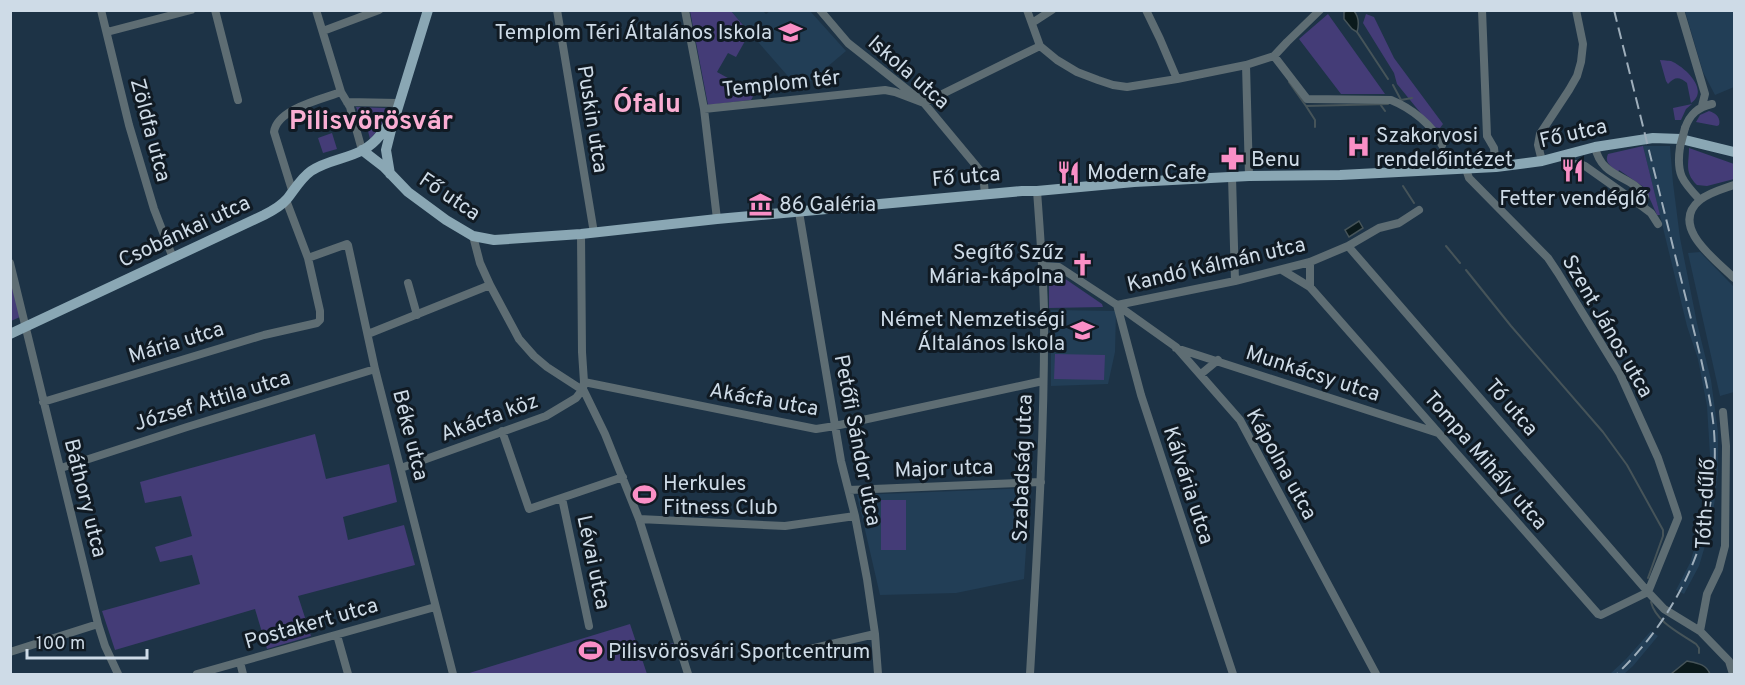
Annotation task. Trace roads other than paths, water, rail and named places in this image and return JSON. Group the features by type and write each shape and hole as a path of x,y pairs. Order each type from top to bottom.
{"main road":[{"name":"Fő utca","path":"428,10 397,107 386,150 390,174 415,198 446,220 473,236 494,240 594,233 717,219 1022,191 1249,176 1340,175 1496,167 1542,161 1595,147 1634,140 1663,138 1700,143 1734,152"},
{"path":"390,174 365,151 381,135 397,107"},
{"name":"Csobánkai utca","path":"10,334 264,215 286,200 306,175 317,167 365,151 377,154 386,150"}],"street":[{"name":"Zöldfa utca","path":"101,10 129,125 154,209 173,258"},
{"path":"107,32 191,10"},
{"path":"215,10 238,100"},
{"path":"316,10 341,92 365,151"},
{"path":"323,31 379,10"},
{"name":"Puskin utca","path":"557,10 594,233"},
{"name":"Templom tér","path":"685,10 704,109 885,90 924,104"},
{"name":"Iskola utca","path":"820,10 848,43 924,104 983,174 985,194"},
{"path":"1027,10 1040,46 1057,60 1077,72 1113,85 1126,87 1246,65 1274,56 1320,10"},
{"path":"1032,23 1052,10"},
{"path":"1146,10 1177,79"},
{"path":"1482,10 1487,136 1494,148 1496,167"},
{"path":"1542,161 1538,145 1540,134 1577,76 1581,62 1583,44 1576,10"},
{"path":"1680,10 1707,105 1690,117 1680,147 1678,165 1683,181 1700,200"},
{"path":"924,104 1040,46"},
{"path":"1274,56 1307,99 1391,100 1403,105 1437,134 1442,145"},
{"path":"1246,65 1249,176"},
{"path":"292,190 274,132 275,127 288,113 341,92"},
{"path":"347,102 397,107"},
{"path":"704,109 717,219"},
{"path":"1595,147 1600,162 1607,169 1641,190 1645,196 1643,207"},
{"path":"1573,164 1585,166 1652,213 1658,224"},
{"name":"Szent János utca","path":"1466,169 1469,178 1548,258 1558,273 1620,374 1658,458 1678,518 1648,592"},
{"path":"1232,177 1235,281"},
{"path":"1734,185 1700,200 1690,218 1692,234 1734,278"},
{"name":"Szabadság utca","path":"1030,675 1041,482 1043,381 1044,308 1037,191"},
{"path":"286,200 308,258"},
{"name":"Kandó Kálmán utca","path":"1117,305 1235,281 1310,262 1348,246 1379,228 1398,223 1419,210"},
{"name":"Petőfi Sándor utca","path":"799,212 841,461 855,516 867,579 878,675"},
{"path":"581,234 584,385 639,519 688,675"},
{"path":"473,236 480,263 490,285 512,328 525,347 547,367 584,385"},
{"name":"Béke utca","path":"308,258 348,245 375,369 453,675"},
{"name":"Tó utca","path":"1348,246 1648,592 1665,609 1700,631 1729,661 1733,675"},
{"name":"Mária utca","path":"43,402 264,335 317,323 320,320 318,302 308,258"},
{"path":"1310,262 1310,287"},
{"name":"Báthory utca","path":"10,263 98,624 118,675"},
{"name":"Kápolna utca","path":"1041,264 1059,267 1176,347 1240,420 1376,675"},
{"name":"Tompa Mihály utca","path":"1282,270 1310,287 1598,614 1601,615 1648,592"},
{"path":"408,283 417,315"},
{"path":"368,334 490,285"},
{"name":"Kálvária utca","path":"1117,305 1141,394 1233,675"},
{"name":"Munkácsy utca","path":"1176,347 1438,434"},
{"path":"1201,374 1218,360"},
{"name":"József Attila utca","path":"61,468 197,423 375,369"},
{"name":"Akácfa utca","path":"584,385 816,429 1043,381"},
{"name":"Akácfa köz","path":"400,468 546,416 576,398 584,385"},
{"name":"Tóth-dűlő","path":"1700,631 1707,594 1719,569 1725,546 1726,446 1722,412"},
{"path":"502,431 527,508 562,498"},
{"name":"Lévai utca","path":"589,626 562,498 623,477"},
{"name":"Major utca","path":"849,490 1041,482"},
{"path":"639,519 785,526 855,516"},
{"name":"Postakert utca","path":"197,675 435,607"},
{"path":"10,652 98,624"},
{"path":"784,655 875,634"},
{"path":"337,635 348,675"},
{"path":"240,662 243,675"}],"waterway":[{"path":"1357,32 1388,79"},
{"path":"1289,82 1306,106 1388,104"},
{"path":"1393,85 1401,100 1412,98"},
{"path":"1380,104 1385,111"},
{"path":"1306,106 1315,120 1315,127"},
{"path":"1403,186 1414,203"},
{"path":"1446,246 1460,263"},
{"path":"1466,270 1511,326 1603,432 1627,465 1663,530 1648,578"},
{"path":"1651,602 1663,621 1696,644 1699,653"}],"railway":[{"path":"1614,10 1705,376 1713,422 1715,466 1704,532 1679,594 1661,622 1617,674"}],"place":[{"name":"Templom Téri Általános Iskola","path":"790,32"},
{"name":"Szakorvosi rendelőintézet","path":"1358,147"},
{"name":"Benu","path":"1233,159"},
{"name":"Fetter vendéglő","path":"1573,170"},
{"name":"Modern Cafe","path":"1069,172"},
{"name":"86 Galéria","path":"761,204"},
{"name":"Segítő Szűz Mária-kápolna","path":"1082,264"},
{"name":"Német Nemzetiségi Általános Iskola","path":"1083,331"},
{"name":"Herkules Fitness Club","path":"645,495"},
{"name":"Pilisvörösvári Sportcentrum","path":"590,651"}],"district":[{"name":"Ófalu","path":"647,103"},
{"name":"Pilisvörösvár","path":"371,120"}]}
